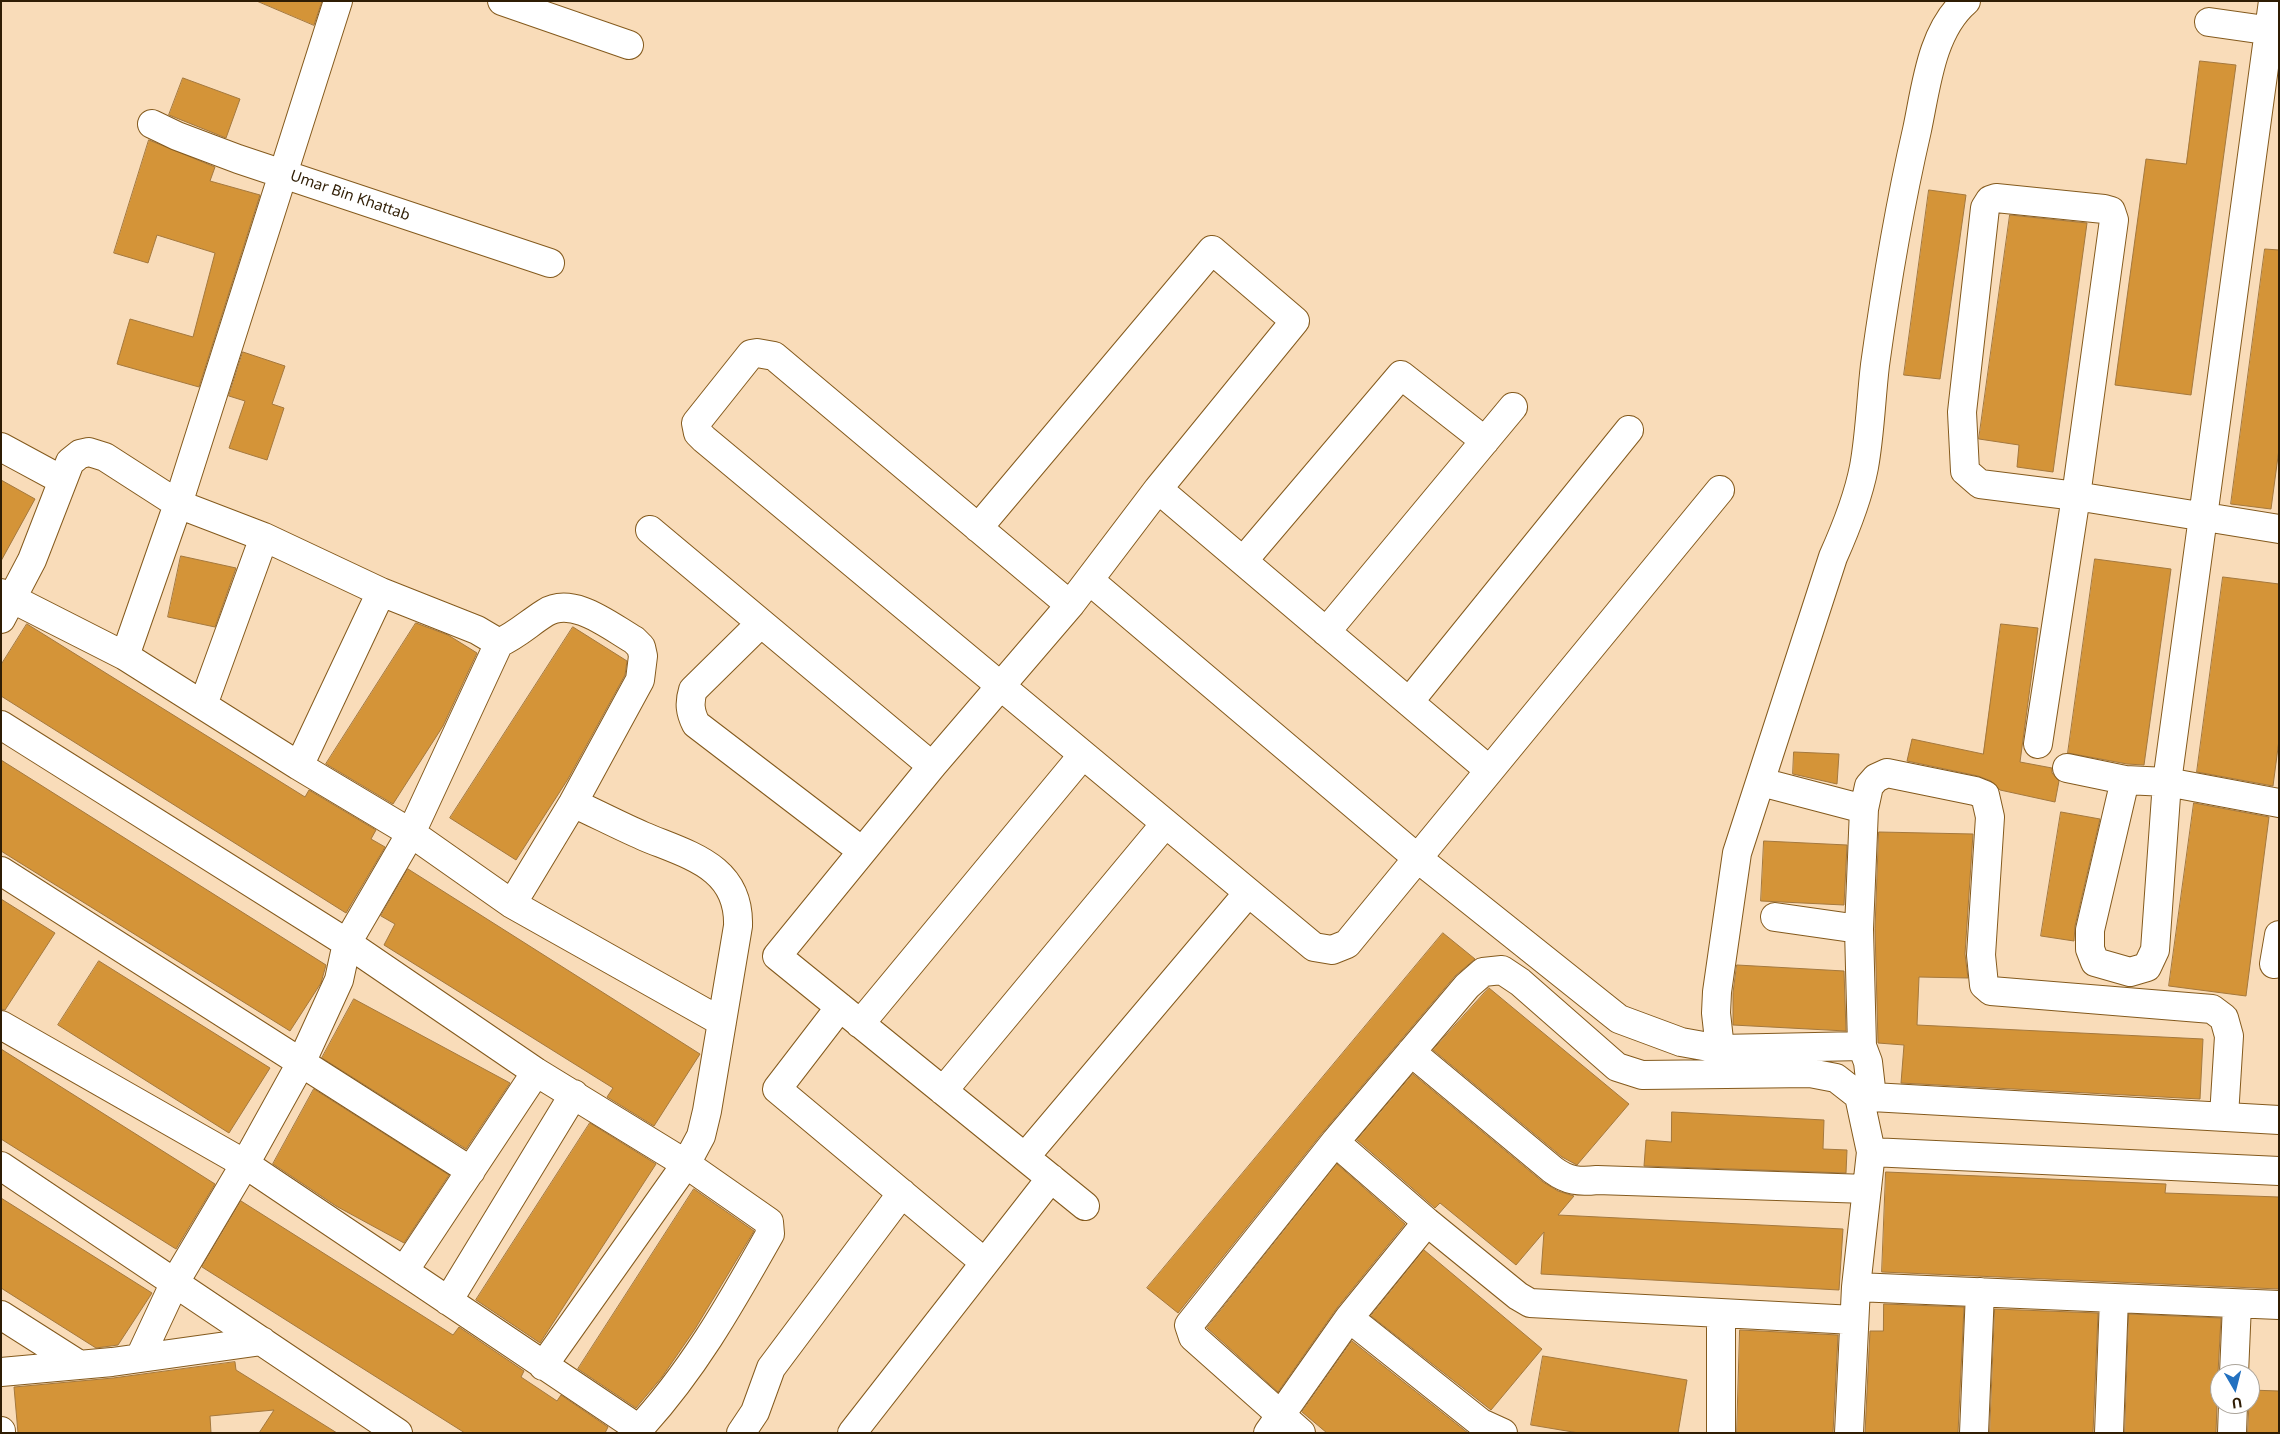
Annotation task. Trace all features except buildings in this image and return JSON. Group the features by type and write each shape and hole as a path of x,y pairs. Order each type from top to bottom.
{"street":[{"path":"125,656 178,504 338,1"},
{"path":"502,1 629,45"},
{"path":"1720,1049 1716,1013 1737,853 1833,557 1855,500 1864,468 1875,366 1899,208 1936,46 1957,8 1966,1"},
{"path":"2125,780 2090,930 2090,949 2095,962 2130,972 2146,967 2155,950 2167,782 2274,31 2273,1"},
{"path":"2209,22 2274,31"},
{"name":"Umar Bin Khattab","path":"152,124 178,136 550,263"},
{"path":"2038,744 2076,496 2114,220 2111,211 2104,209 1996,198 1990,200 1985,208 1962,412 1965,471 1980,484 2076,496 2204,515 2279,529"},
{"path":"978,528 1212,250 1295,321 1158,489 1070,605 932,766 777,956 1085,1206"},
{"path":"1070,605 774,356 757,352 746,359 696,423 698,433 1082,756 1314,948 1332,950 1347,944 1416,857 1720,490"},
{"path":"1243,561 1401,375 1485,440"},
{"path":"1326,632 1513,407"},
{"path":"1409,702 1629,430"},
{"path":"1,447 62,480"},
{"path":"499,643 477,630 382,592 264,538 178,504 105,457 89,452 80,454 70,462 32,560 4,604 125,656 299,766 411,833 512,904 722,1022"},
{"path":"1158,489 1488,770"},
{"path":"650,530 932,766"},
{"path":"203,705 264,538"},
{"path":"1089,580 1416,857 1620,1019 1681,1042 1720,1049 1862,1046"},
{"path":"299,766 382,592"},
{"path":"140,1357 175,1282 245,1164 301,1063 339,980 347,943 411,833 499,643 516,636 546,612 558,608 570,608 582,611 634,640 640,647 643,666 640,680 573,803 512,904"},
{"path":"760,623 692,690 689,703 691,715 696,724 862,851"},
{"path":"1,725 347,943 536,1072 686,1164 769,1222 770,1234 720,1323 674,1389 637,1431 245,1164 1,1025"},
{"path":"984,1262 777,1089 850,1015 1082,756"},
{"path":"2067,768 2125,780 2167,782 2279,803"},
{"path":"1849,1433 1856,1287 1871,1152 1865,1096 1868,1062 1862,1046 1860,929 1864,809 1869,786 1876,778 1887,772 1976,791 1985,795 1990,817 1982,954 1984,985 1991,991 2212,1009 2224,1018 2229,1036 2224,1116"},
{"path":"1761,782 1864,809"},
{"path":"542,1366 686,1164 701,1136 722,1022 738,918 735,897 728,884 715,870 694,856 642,835 573,803"},
{"path":"943,1091 1165,824"},
{"path":"1,871 471,1172"},
{"path":"1025,1157 1248,893"},
{"path":"1775,917 1860,929"},
{"path":"2274,964 2279,935"},
{"path":"1301,1433 1274,1424 1192,1337 1190,1325 1335,1142 1468,986 1483,972 1502,970 1520,982 1617,1067 1642,1075 1810,1073 1836,1078 1865,1096 2279,1120"},
{"path":"1411,1052 1563,1178 1574,1181 1695,1182 1867,1188"},
{"path":"404,1271 536,1072"},
{"path":"448,1301 574,1094"},
{"path":"1335,1142 1427,1222 1518,1296 1530,1303 1854,1320"},
{"path":"1871,1152 2279,1171"},
{"path":"1,1166 398,1433"},
{"path":"852,1433 1051,1178"},
{"path":"741,1433 755,1412 771,1368 902,1193"},
{"path":"1274,1424 1349,1318 1427,1222"},
{"path":"1856,1287 2279,1306"},
{"path":"1974,1433 1980,1292"},
{"path":"2108,1433 2114,1298"},
{"path":"2234,1364 2237,1304"},
{"path":"1721,1313 1721,1433"},
{"path":"1,1315 78,1364"},
{"path":"1349,1318 1474,1417 1503,1433"},
{"path":"1,1372 262,1341"},
{"path":"2232,1433 2233,1414"}]}
